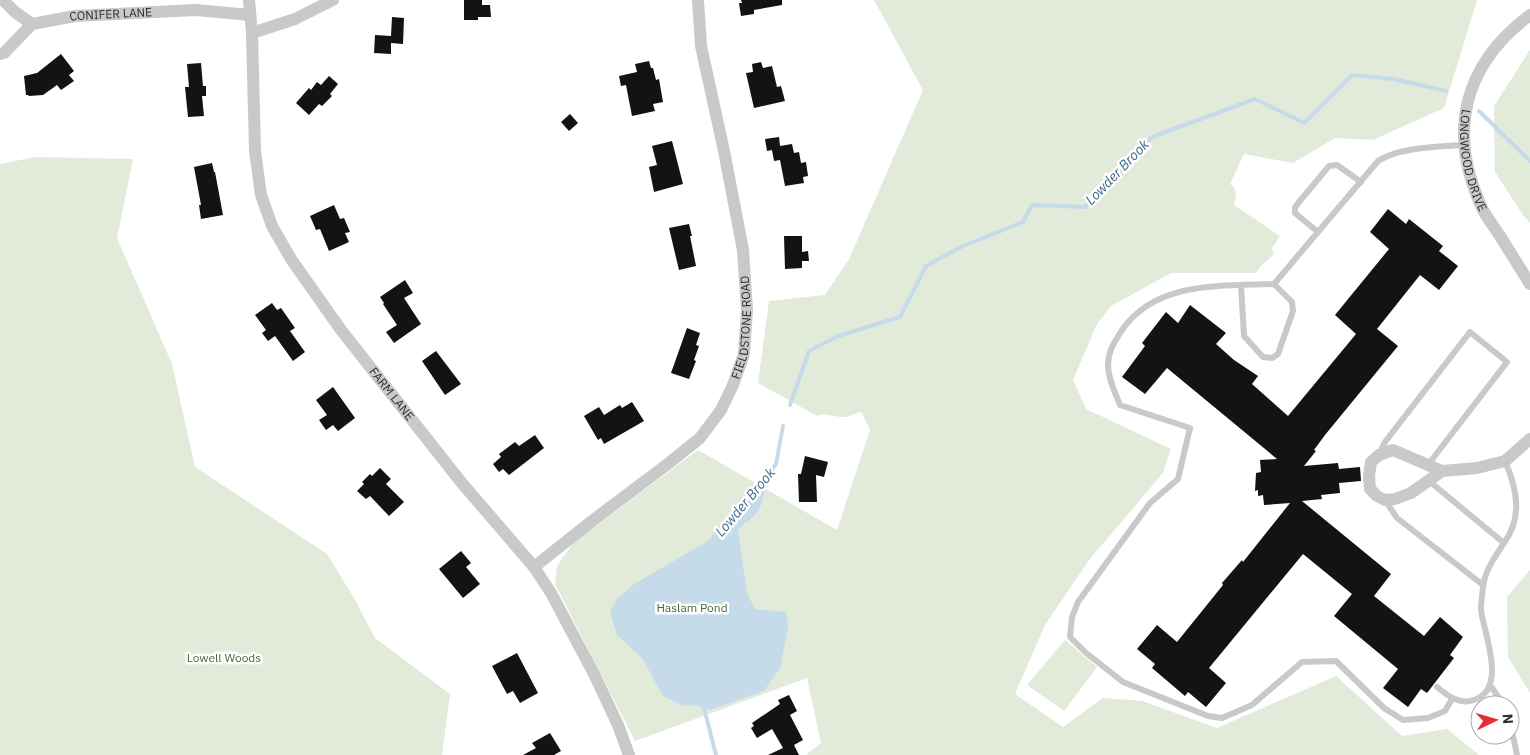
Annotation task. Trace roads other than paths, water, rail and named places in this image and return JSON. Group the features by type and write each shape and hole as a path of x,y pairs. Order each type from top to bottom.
{"street":[{"path":"0,54 4,53 32,24 15,12 3,0"},
{"name":"FARM LANE","path":"249,0 252,33 255,151 261,195 272,226 291,259 341,330 461,482 534,567 551,593 594,674 629,755"},
{"path":"252,33 296,19 333,0"},
{"name":"FIELDSTONE ROAD","path":"534,567 700,438 721,410 733,385 744,354 747,310 744,250 701,46 698,0"},
{"name":"CONIFER LANE","path":"32,24 75,16 187,10 250,15"},
{"name":"LONGWOOD DRIVE","path":"1530,15 1517,25 1487,58 1469,93 1463,144 1468,173 1484,211 1530,284"},
{"path":"1442,471 1411,493 1395,499 1385,500 1377,496 1370,489 1369,476 1372,462 1379,455 1393,450 1442,471 1477,468 1505,460 1530,439"}],"lane":[{"path":"1274,284 1378,161 1386,156 1404,151 1463,144"},
{"path":"1318,232 1295,213 1295,207 1329,166 1338,164 1361,182"},
{"path":"1241,285 1244,336 1264,357 1272,358 1278,354 1293,311 1292,302 1274,284 1241,285 1204,287 1166,296 1152,303 1129,321 1114,342 1109,353 1108,364 1109,374 1120,405 1190,428 1178,479 1150,503 1078,602 1072,618 1070,637 1085,652 1123,682 1208,716 1222,718 1252,705 1302,662 1336,661 1384,708 1403,720 1428,718 1445,710 1452,699"},
{"path":"1379,455 1385,442 1470,332 1507,362 1428,466"},
{"path":"1436,687 1452,699 1472,701 1485,694 1490,685 1492,668 1481,608 1483,585 1490,565 1512,532 1518,509 1505,460"},
{"path":"1429,481 1504,543"},
{"path":"1385,500 1398,518 1483,585"},
{"path":"1490,685 1497,695"}],"water":[{"path":"760,488 764,491 759,509 753,517 738,529 747,593 755,609 786,612 788,628 780,668 764,691 710,710 697,705 683,706 663,696 642,658 617,635 610,612 617,599 634,584 708,541 734,508"}],"waterway":[{"name":"Lowder Brook","path":"790,405 809,351 838,336 900,317 926,266 963,246 1023,222 1032,205 1085,207 1152,137 1255,99 1304,123 1352,75 1393,79 1446,91"},
{"name":"Lowder Brook","path":"1479,111 1530,161"},
{"name":"Lowder Brook","path":"756,492 776,464 783,426"},
{"name":"Lowder Brook","path":"703,704 716,755"}],"park label":[{"name":"Haslam Pond","path":"692,608"},
{"name":"Lowell Woods","path":"224,658"}]}
